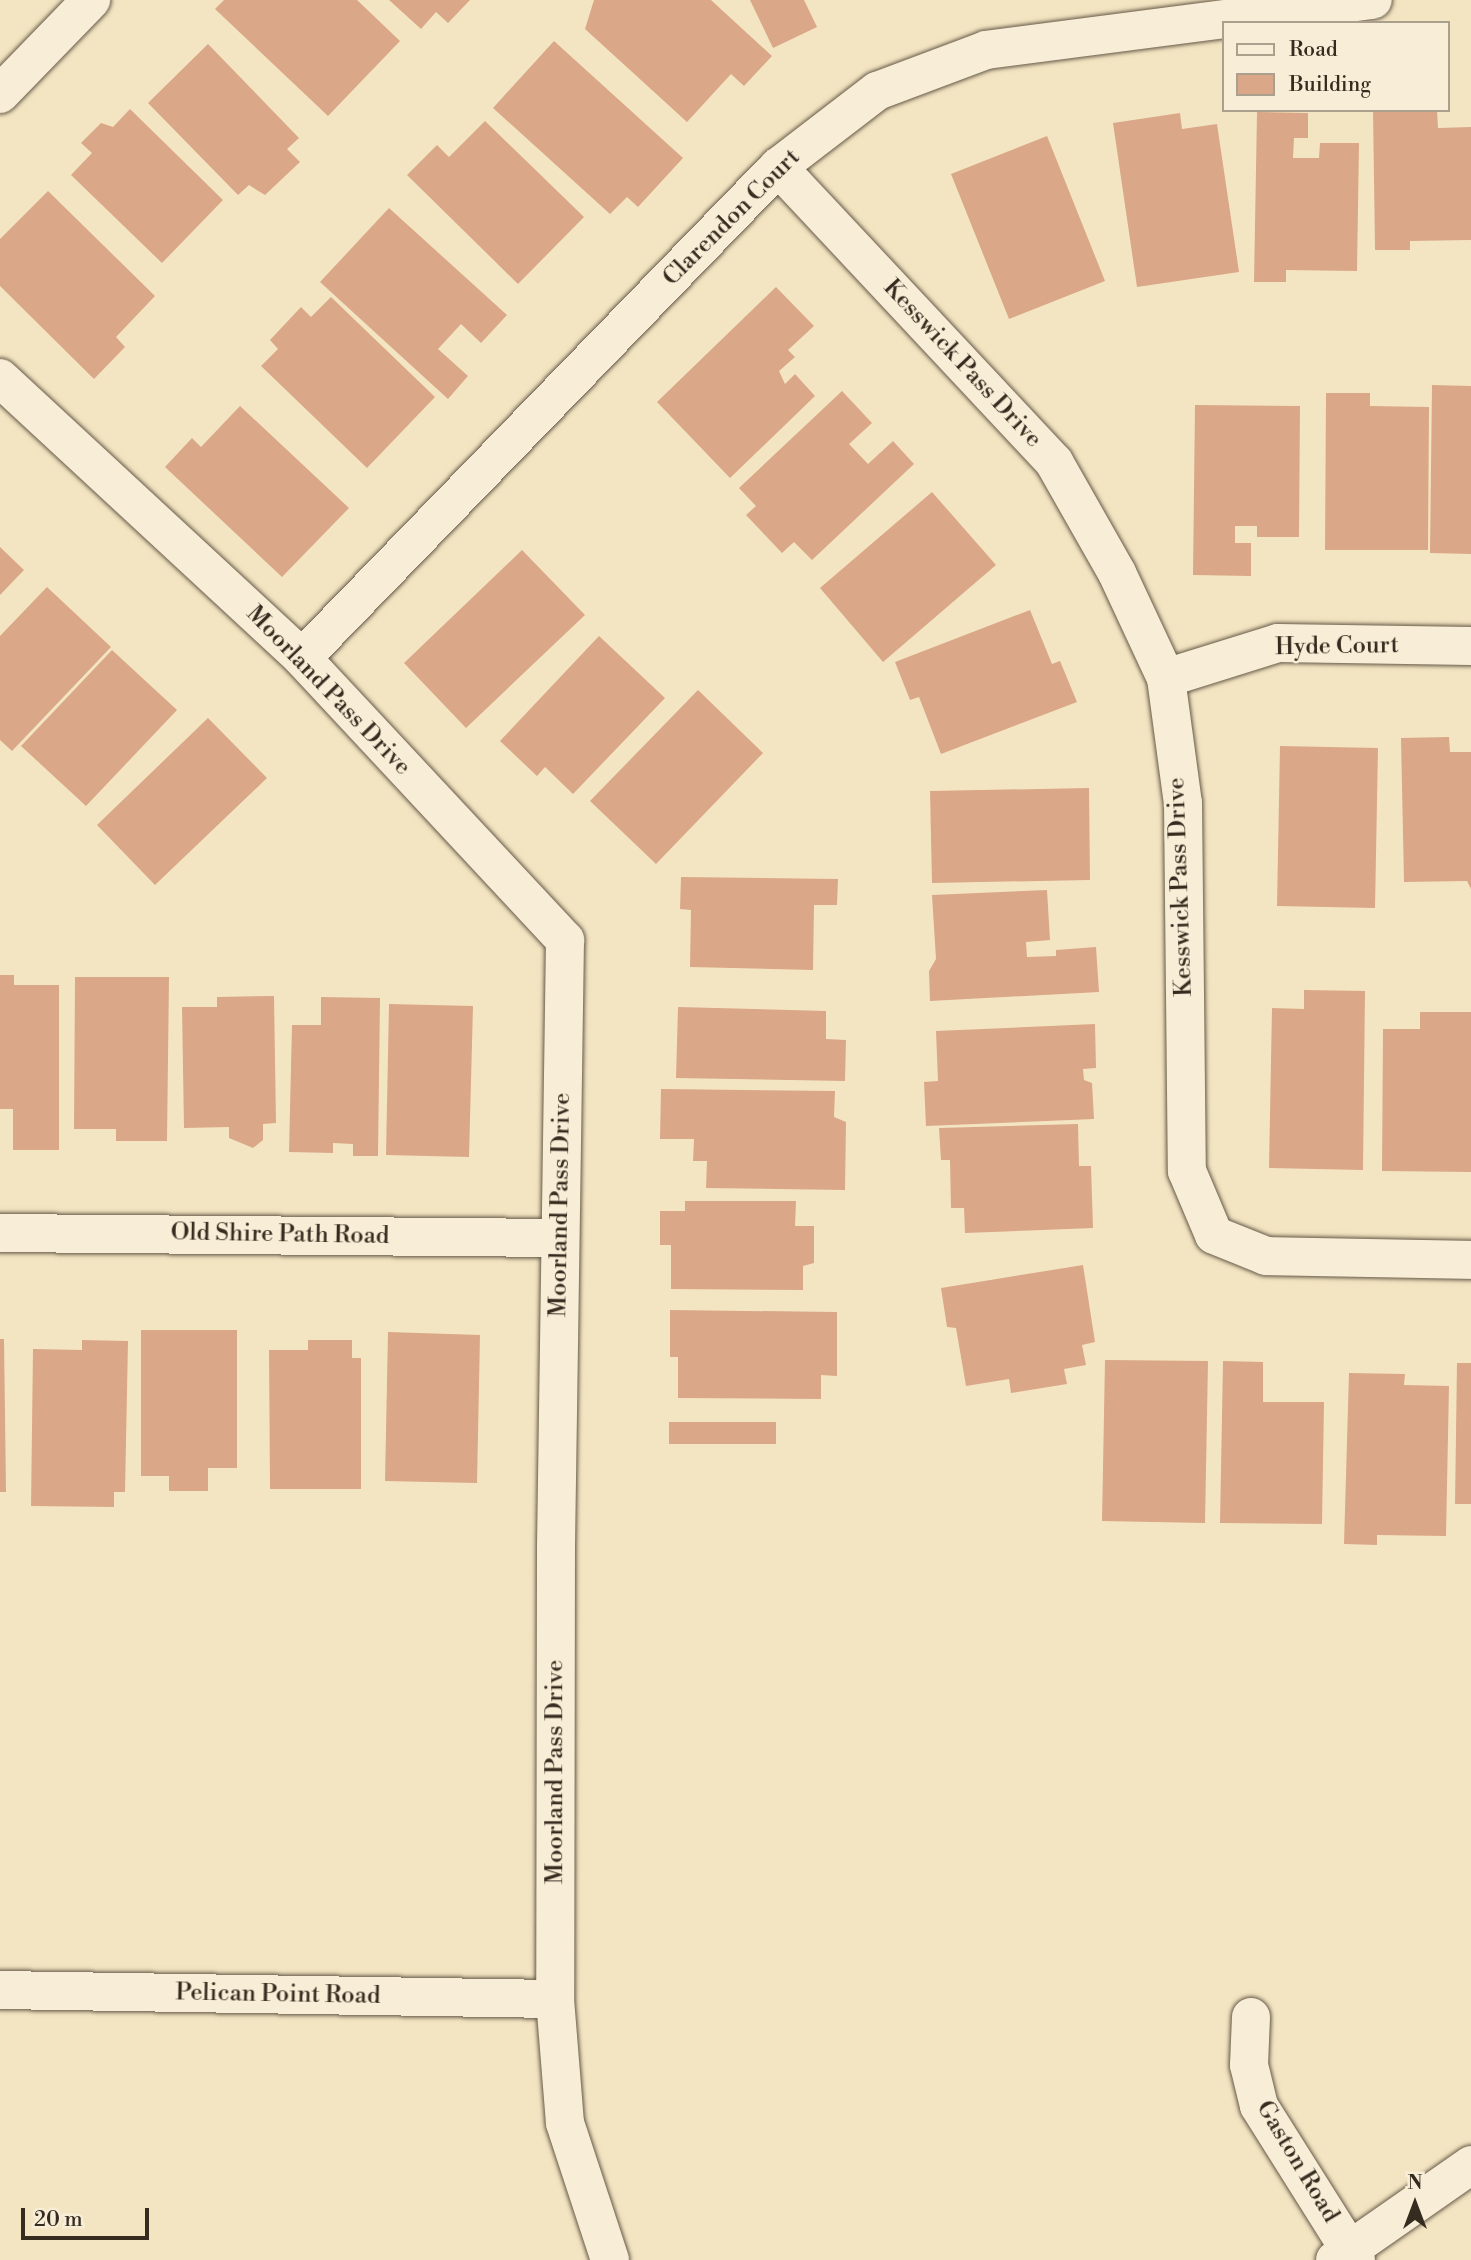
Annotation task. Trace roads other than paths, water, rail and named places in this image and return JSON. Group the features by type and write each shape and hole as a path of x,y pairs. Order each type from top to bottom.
{"street":[{"path":"0,94 91,0"},
{"name":"Clarendon Court","path":"302,658 778,167 877,91 986,50 1373,0"},
{"name":"Kesswick Pass Drive","path":"778,167 1054,462 1117,573 1166,678 1183,803 1187,1171 1214,1235 1266,1256 1471,1260"},
{"name":"Moorland Pass Drive","path":"0,378 302,658 565,940 560,1238 555,1999 565,2123 610,2260"},
{"name":"Hyde Court","path":"1166,678 1278,643 1471,646"},
{"name":"Old Shire Path Road","path":"0,1233 560,1238"},
{"name":"Pelican Point Road","path":"0,1990 555,1999"},
{"name":"Gaston Road","path":"1251,2017 1249,2064 1259,2106 1347,2257"},
{"path":"1347,2257 1471,2165"}]}
